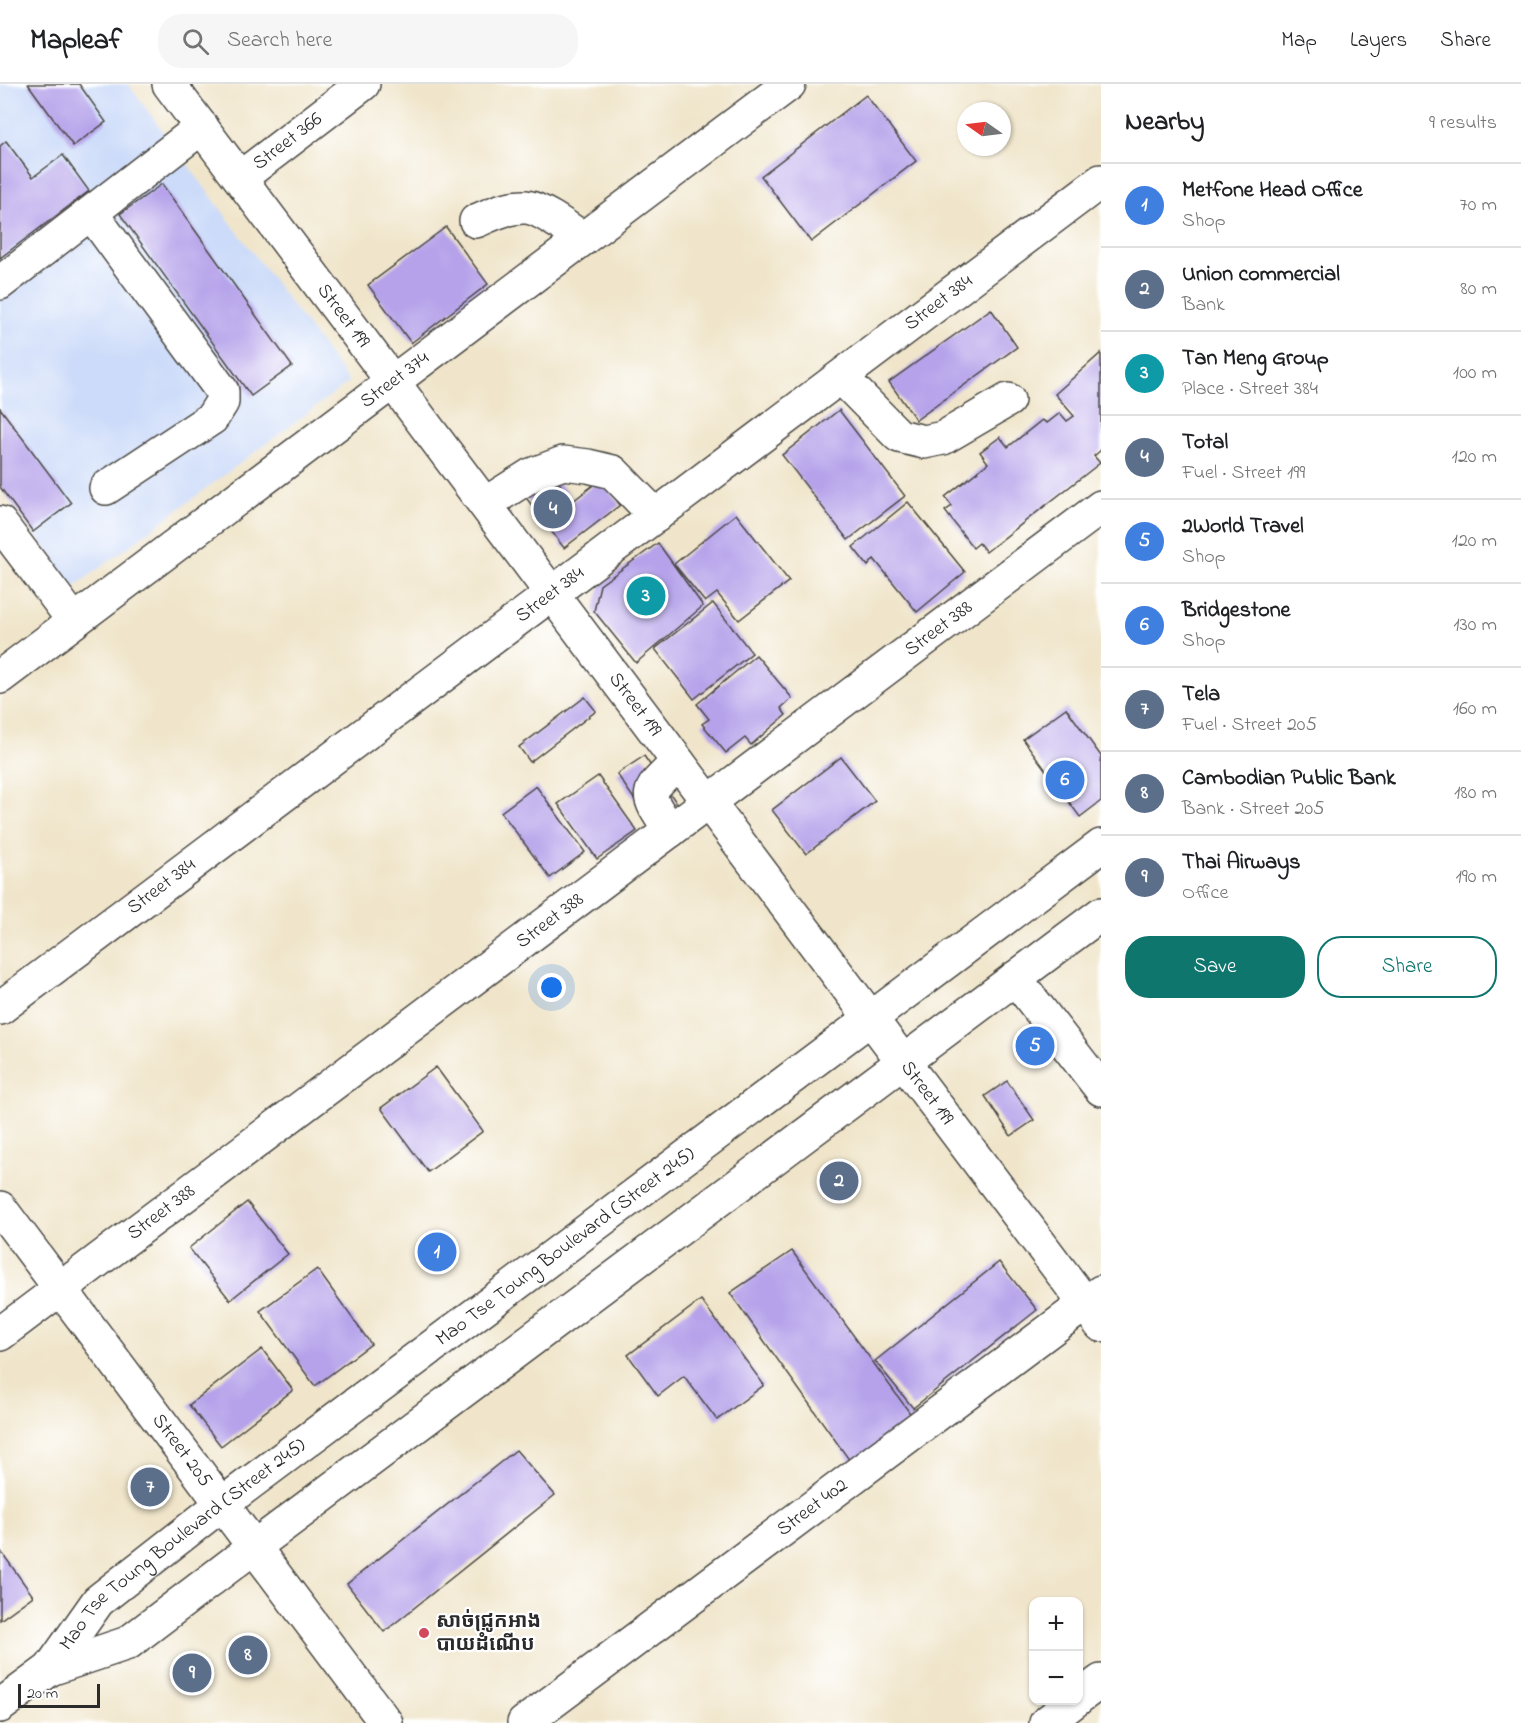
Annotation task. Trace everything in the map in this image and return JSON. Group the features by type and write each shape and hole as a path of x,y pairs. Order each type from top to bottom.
{"street":[{"name":"Street 199","path":"169,84 870,1018 1096,1307"},
{"name":"Street 366","path":"240,178 363,84"},
{"name":"Street 374","path":"0,677 789,84"},
{"path":"0,283 202,127"},
{"name":"Street 384","path":"0,1008 1101,182"},
{"path":"476,221 501,210 527,207 556,220 583,239"},
{"path":"91,213 222,391 222,402 212,418 106,488"},
{"path":"841,377 898,436 924,442 943,438 1008,400"},
{"path":"485,504 531,475 563,463 588,465 613,472 656,516"},
{"name":"Street 388","path":"0,1334 1101,507"},
{"path":"0,524 74,621"},
{"path":"669,831 651,803 651,793 654,785 678,762"},
{"name":"Mao Tse Toung Boulevard (Street 245)","path":"50,1669 98,1601 222,1504 1101,846"},
{"name":"Mao Tse Toung Boulevard (Street 245)","path":"3,1698 50,1669 128,1643 1101,914"},
{"path":"1015,978 1101,1089"},
{"name":"Street 205","path":"0,1208 386,1723"},
{"name":"Street 402","path":"535,1720 1096,1307"},
{"path":"1083,1694 1101,1681"},
{"path":"1046,1723 1069,1705"}],"shaded area":[{"path":"0,84 128,84 349,382 73,588 0,487"}],"building":[{"path":"28,84 79,84 106,122 73,146"},
{"path":"866,95 916,161 811,242 761,176"},
{"path":"6,141 33,177 63,155 89,191 0,258 0,146"},
{"path":"162,184 292,366 251,396 120,214"},
{"path":"446,227 488,284 411,343 368,285"},
{"path":"991,309 1017,347 916,420 889,382"},
{"path":"1101,353 1101,450 1094,456 1100,463 986,552 979,543 973,548 945,511 952,506 945,497 988,463 980,452 1000,437 1008,447 1042,420 1047,423 1060,413 1067,421 1074,416 1055,394"},
{"path":"0,408 71,503 33,532 0,487"},
{"path":"839,410 905,496 848,540 782,455"},
{"path":"552,474 573,501 601,479 620,505 564,548 524,495"},
{"path":"908,502 965,572 917,612 874,559 868,566 853,547"},
{"path":"736,514 789,581 739,620 717,593 705,602 674,564"},
{"path":"658,543 703,606 636,663 594,611 600,585"},
{"path":"713,603 752,653 694,699 655,649"},
{"path":"756,655 792,698 781,708 786,715 751,745 745,738 726,753 702,724 709,719 697,704"},
{"path":"585,697 596,711 530,762 519,747"},
{"path":"1066,708 1101,756 1101,801 1080,817 1023,739"},
{"path":"644,756 676,802 649,821 617,774"},
{"path":"841,757 875,801 806,854 772,810"},
{"path":"598,776 637,831 597,859 558,804"},
{"path":"536,786 585,852 550,878 501,812"},
{"path":"436,1067 483,1131 428,1172 381,1108"},
{"path":"1007,1081 1034,1120 1011,1136 985,1096"},
{"path":"247,1202 288,1254 230,1300 189,1248"},
{"path":"792,1251 915,1420 855,1468 730,1293"},
{"path":"999,1262 1037,1310 913,1408 875,1361"},
{"path":"317,1269 371,1344 315,1386 260,1311"},
{"path":"701,1300 764,1385 717,1420 684,1376 658,1396 628,1355"},
{"path":"262,1349 293,1390 221,1446 189,1405"},
{"path":"516,1450 555,1495 384,1632 347,1584"},
{"path":"0,1550 33,1596 0,1620"}],"place":[{"name":"Total","path":"553,509"},
{"name":"Tan Meng Group","path":"646,596"},
{"name":"Bridgestone","path":"1065,780"},
{"name":"2World Travel","path":"1035,1046"},
{"name":"Union commercial","path":"839,1181"},
{"name":"Metfone Head Office","path":"437,1252"},
{"name":"Tela","path":"150,1487"},
{"name":"សាច់ជ្រូកអាង បាយដំណើប","path":"424,1633"},
{"name":"Cambodian Public Bank","path":"248,1655"},
{"name":"Thai Airways","path":"192,1673"}]}
